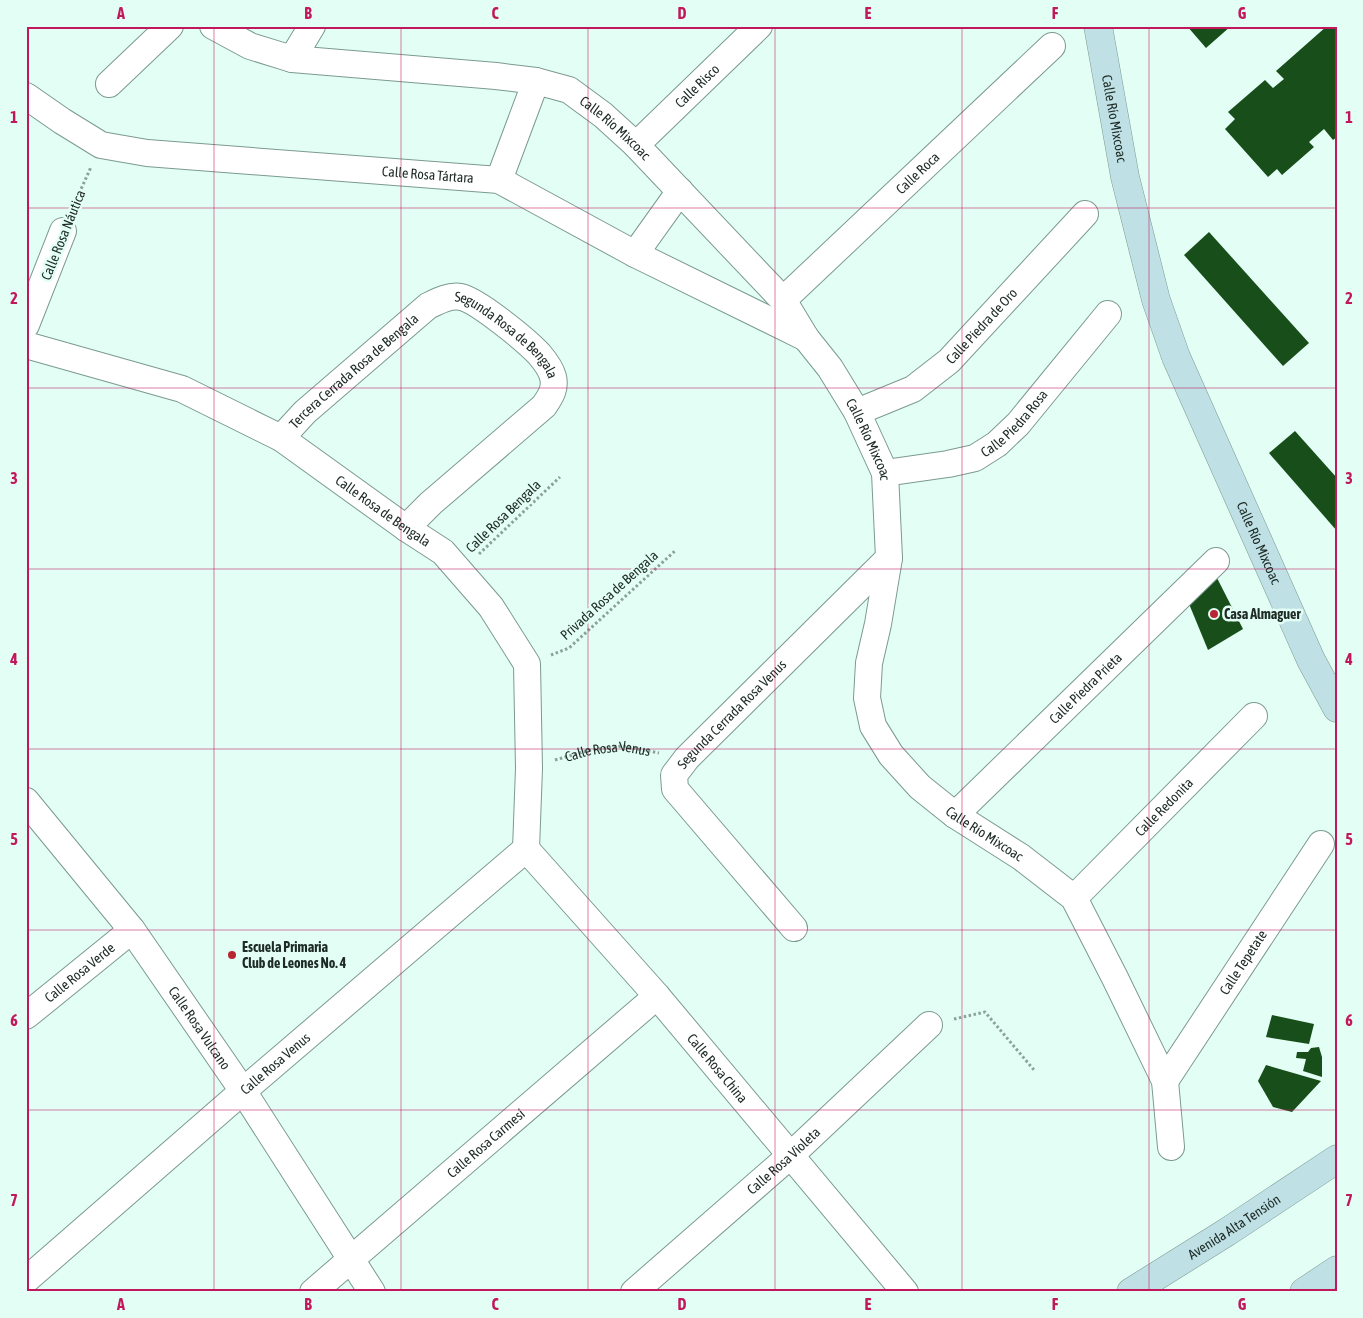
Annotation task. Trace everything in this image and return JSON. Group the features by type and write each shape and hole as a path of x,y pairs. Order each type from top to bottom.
{"street":[{"path":"109,84 170,26"},
{"name":"Calle Río Mixcoac","path":"214,26 250,46 292,59 496,76 536,81 569,90 603,115 636,145 783,300 806,338 830,368 857,412 885,473 889,558 870,663 867,698 873,726 891,755 920,787 955,814 1021,857 1074,898 1165,1081 1171,1147"},
{"path":"292,59 312,26"},
{"name":"Calle Risco","path":"636,145 759,26"},
{"name":"Calle Río Mixcoac","path":"1098,26 1125,177 1156,300 1176,357 1311,660 1337,708"},
{"name":"Calle Roca","path":"783,300 1052,46"},
{"path":"499,180 536,81"},
{"name":"Calle Rosa Tártara","path":"26,96 101,145 147,153 499,180 635,254 806,338"},
{"path":"635,254 680,191"},
{"name":"Calle Piedra de Oro","path":"857,412 913,389 949,361 1086,214"},
{"name":"Calle Rosa Náutica","path":"26,326 63,231"},
{"name":"Segunda Rosa de Bengala","path":"406,528 431,503 544,406 551,396 554,387 553,377 548,366 539,354 489,312 474,302 463,297 453,296 428,306"},
{"name":"Tercera Cerrada Rosa de Bengala","path":"282,438 305,412 428,306"},
{"name":"Calle Piedra Rosa","path":"885,473 975,458 997,444 1018,424 1108,314"},
{"name":"Calle Rosa de Bengala","path":"26,345 182,389 282,438 406,528 443,552 491,607 527,664"},
{"name":"Segunda Cerrada Rosa Venus","path":"794,928 674,789 674,775 687,758 889,558"},
{"name":"Calle Piedra Prieta","path":"955,814 1216,561"},
{"path":"526,849 529,768 527,664"},
{"name":"Calle Redonita","path":"1074,898 1254,716"},
{"name":"Calle Rosa Vulcano","path":"26,801 132,930 243,1091 349,1259 372,1292"},
{"name":"Calle Tepetate","path":"1165,1081 1321,844"},
{"name":"Calle Rosa China","path":"526,849 657,996 905,1292"},
{"name":"Calle Rosa Venus","path":"26,1280 526,849"},
{"name":"Calle Rosa Verde","path":"26,1016 132,930"},
{"name":"Calle Rosa Carmesí","path":"313,1292 349,1259 657,996"},
{"name":"Calle Rosa Violeta","path":"634,1292 791,1155 929,1026"},
{"name":"Avenida Alta Tensión","path":"1131,1292 1337,1159"},
{"path":"1304,1292 1337,1270"}],"path":[{"name":"Calle Rosa Náutica","path":"63,231 101,145"},
{"name":"Calle Rosa Bengala","path":"461,572 560,477"},
{"name":"Privada Rosa de Bengala","path":"527,664 569,648 676,550"},
{"name":"Calle Rosa Venus","path":"529,768 590,750 623,746 687,758"},
{"path":"929,1026 986,1012 1034,1070"}],"building":[{"path":"1187,26 1231,26 1206,48"},
{"path":"1327,26 1337,26 1337,137 1333,140 1324,129 1309,142 1314,147 1282,175 1277,169 1268,177 1225,129 1235,119 1228,112 1265,80 1273,88 1284,79 1276,71"},
{"path":"1209,232 1309,343 1283,366 1184,255"},
{"path":"1295,431 1337,478 1337,531 1269,453"},
{"name":"Casa Almaguer","path":"1216,576 1243,629 1208,650 1187,599"},
{"path":"1272,1015 1314,1024 1309,1044 1266,1037"},
{"path":"1319,1047 1322,1057 1322,1077 1303,1071 1306,1059 1296,1058 1297,1052 1308,1052 1311,1048"},
{"path":"1266,1065 1321,1081 1292,1112 1273,1107 1258,1081"}],"place":[{"name":"Casa Almaguer","path":"1214,614"},
{"name":"Escuela Primaria Club de Leones No. 4","path":"232,955"}]}
